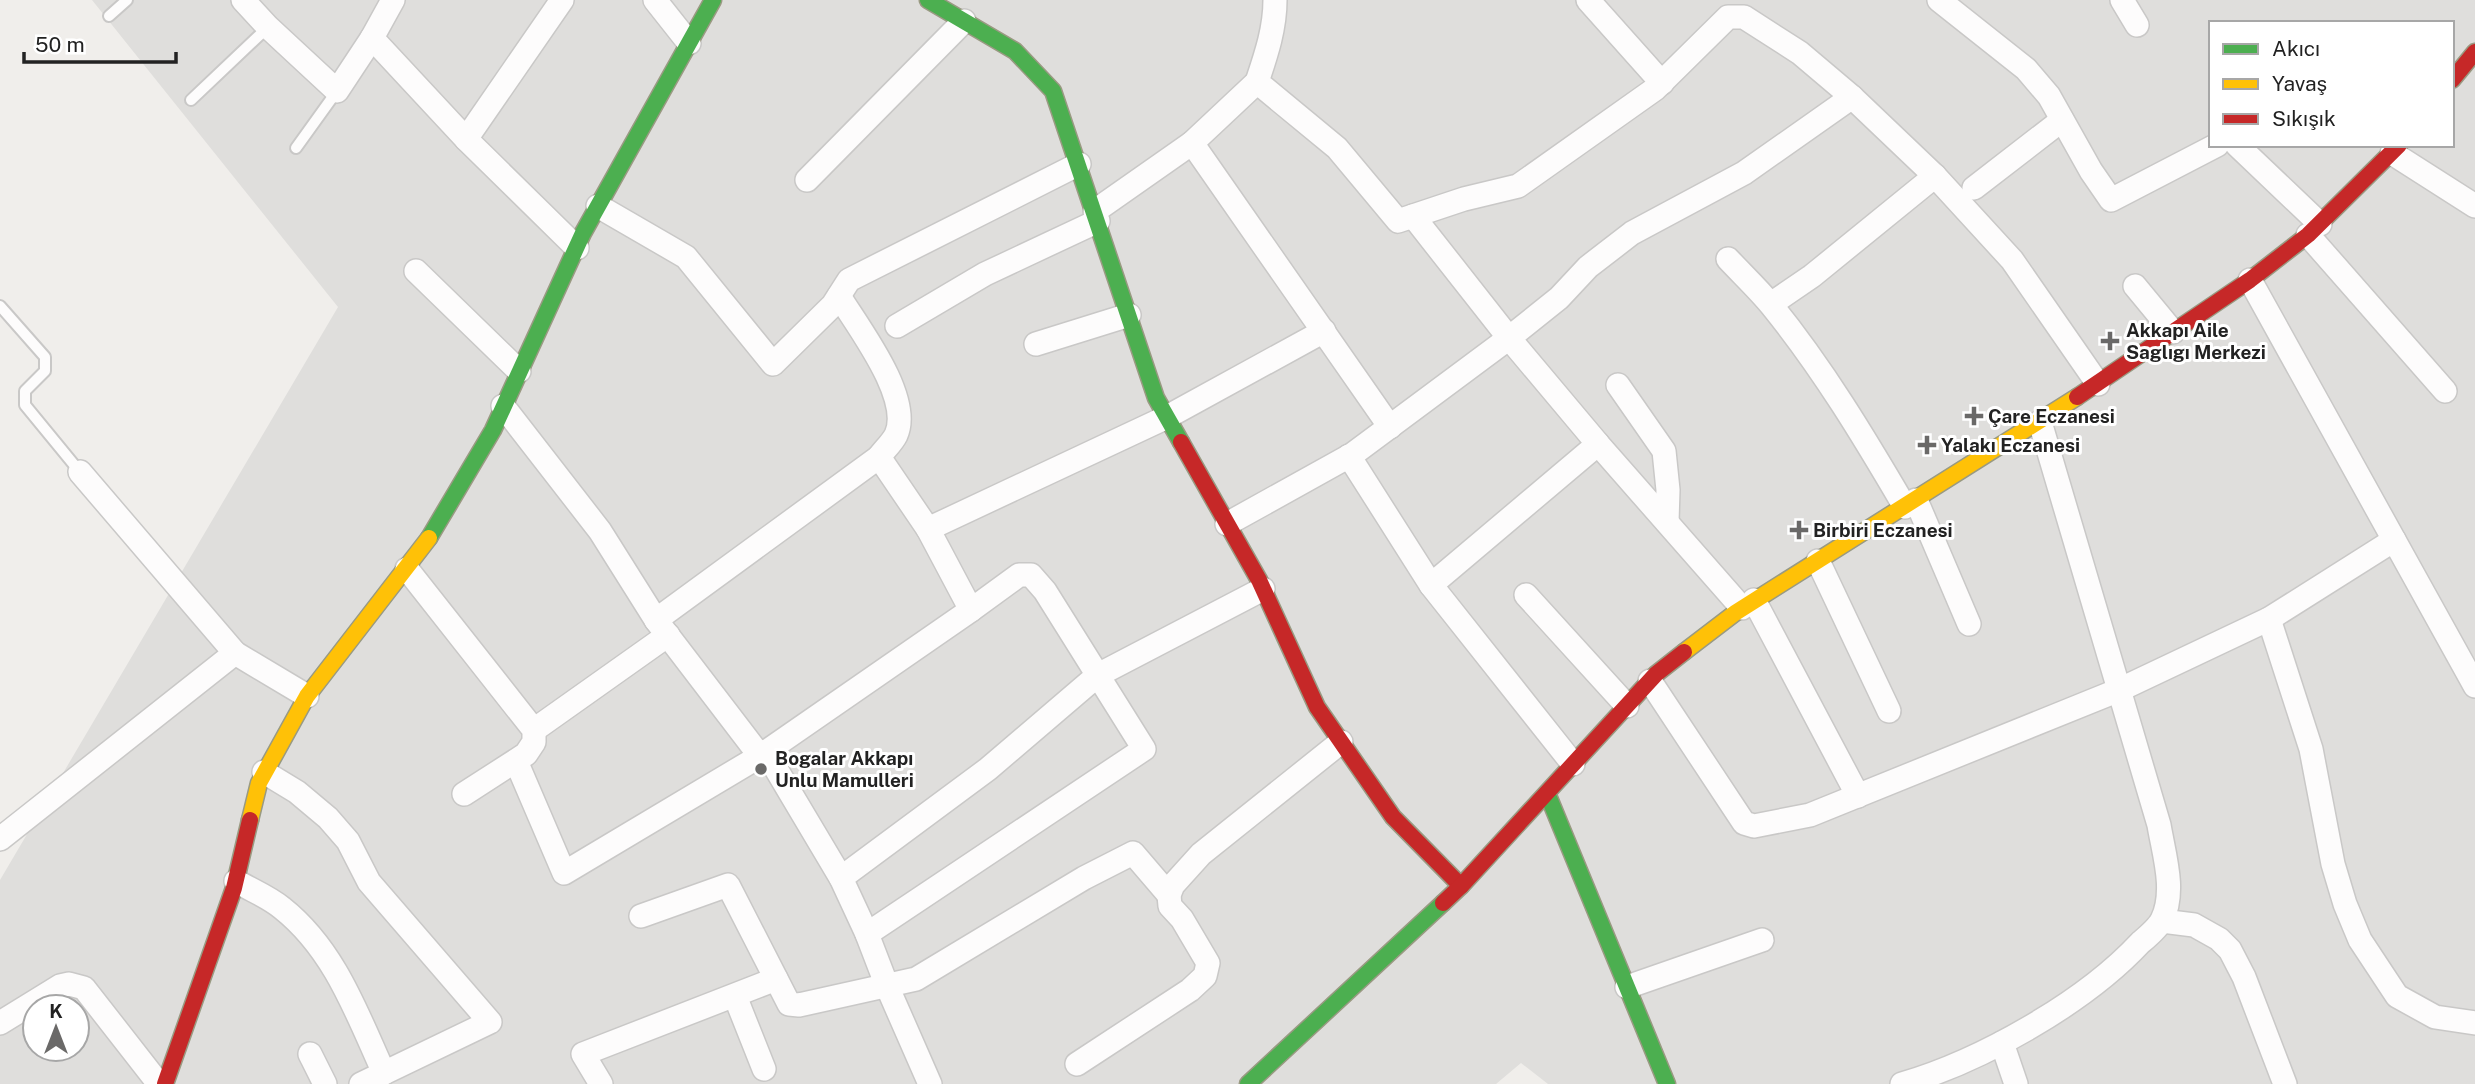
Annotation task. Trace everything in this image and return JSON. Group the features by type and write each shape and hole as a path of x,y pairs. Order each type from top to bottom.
{"main road":[{"path":"165,1084 236,881 259,783 264,772 307,696 424,547 493,430 598,206 713,0"},
{"path":"928,0 1015,51 1053,92 1156,398 1263,589 1317,707 1393,817 1461,886"},
{"path":"2454,78 2475,52"},
{"path":"1248,1084 1461,886 1650,681 1748,604 2040,422 2250,280 2314,230 2395,149"},
{"path":"1547,793 1667,1084"}],"street":[{"path":"243,0 337,91 393,0"},
{"path":"466,139 562,0"},
{"path":"655,0 689,43"},
{"path":"897,326 985,274 1096,216 1192,143 1257,82 1275,17 1275,0"},
{"path":"1588,0 1662,83"},
{"path":"1939,0 2026,69 2049,96 2091,171 2111,200 2213,147"},
{"path":"2122,0 2137,25"},
{"path":"1257,82 1337,148 1398,221 1464,199 1518,186 1662,83 1728,17 1737,15 1759,25 1800,53 1852,97 1935,176 2012,260 2098,384"},
{"path":"807,180 964,21"},
{"path":"372,38 466,139 577,248"},
{"path":"1227,524 1349,456 1509,338 1559,298 1588,267 1632,233 1744,173 1852,97"},
{"path":"1974,188 2062,120"},
{"path":"1192,143 1390,427"},
{"path":"2239,147 2314,230 2445,391"},
{"path":"2395,149 2475,206"},
{"path":"598,206 686,257 773,364 833,305 849,280 1079,164"},
{"path":"1771,304 1812,276 1935,176"},
{"path":"1413,216 1509,338 1598,444 1667,522 1748,604 1858,796"},
{"path":"1728,259 1771,304 1815,362 1911,503 1969,624"},
{"path":"415,271 519,371"},
{"path":"2250,280 2475,686"},
{"path":"2135,286 2174,332"},
{"path":"534,730 879,457 897,434 899,407 892,383 839,296"},
{"path":"1036,344 1129,315"},
{"path":"928,529 1167,416 1324,331"},
{"path":"1618,384 1664,451 1668,490 1667,522"},
{"path":"503,407 600,531 662,628 763,754 841,878 930,1084"},
{"path":"1902,1084 2002,1043 2058,1010 2129,955 2162,921 2169,888 2159,825 2040,422"},
{"path":"1431,584 1598,444"},
{"path":"1349,456 1431,584 1573,764"},
{"path":"879,457 928,529 971,610"},
{"path":"80,472 235,653 307,696"},
{"path":"1650,681 1744,823 1754,826 1810,815 2119,690 2269,619 2394,540"},
{"path":"1818,561 1889,711"},
{"path":"407,569 534,730 534,742 526,754 464,794"},
{"path":"516,761 564,873 763,754 1019,575 1031,575 1045,591 1144,749 867,934"},
{"path":"841,878 989,769 1098,675 1263,589"},
{"path":"1526,595 1627,706"},
{"path":"2269,619 2311,749 2333,864 2360,940 2397,996 2435,1017 2475,1023"},
{"path":"0,839 235,653"},
{"path":"1077,1064 1190,990 1205,976 1208,963 1182,919 1170,906 1169,895 1173,885 1201,854 1341,742"},
{"path":"264,772 297,792 328,818 348,841 369,882 490,1022 360,1084"},
{"path":"641,916 728,885 789,1004 799,1005 916,979 1084,878 1133,853 1169,895"},
{"path":"236,881 281,907 309,933 330,959 384,1073"},
{"path":"2162,921 2194,925 2220,939 2230,950 2244,977 2285,1084"},
{"path":"1627,987 1762,940"},
{"path":"601,1084 583,1054 776,979"},
{"path":"0,1023 60,986 78,985 84,988 159,1084"},
{"path":"735,996 764,1069"},
{"path":"2002,1043 2016,1084"},
{"path":"310,1054 325,1084"}],"lane":[{"path":"108,16 127,0"},
{"path":"191,100 268,27"},
{"path":"296,148 337,91"},
{"path":"0,306 42,352 46,361 45,371 25,391 26,405 80,472"}],"shaded area":[{"path":"92,0 2475,0 2475,1084 1548,1084 1521,1063 1496,1084 0,1084 0,880 338,307"}],"traffic: fast":[{"path":"429,538 493,430 583,233 713,0"},
{"path":"928,0 1015,51 1053,91 1156,398 1181,442"},
{"path":"1547,793 1667,1084"},
{"path":"1248,1084 1443,903"}],"traffic: slow":[{"path":"1684,652 1735,613 2077,397"},
{"path":"250,820 259,783 307,696 429,538"}],"traffic: jam":[{"path":"2454,78 2475,52"},
{"path":"2077,397 2250,280 2308,235 2397,147"},
{"path":"1181,442 1259,580 1317,707 1393,817 1461,886"},
{"path":"1443,903 1656,674 1684,652"},
{"path":"165,1084 234,888 250,820"}],"place":[{"name":"Akkapı Aile Saglıgı Merkezi","path":"2110,341"},
{"name":"Çare Eczanesi","path":"1974,416"},
{"name":"Yalakı Eczanesi","path":"1927,445"},
{"name":"Birbiri Eczanesi","path":"1799,530"},
{"name":"Bogalar Akkapı Unlu Mamulleri","path":"761,769"}]}
